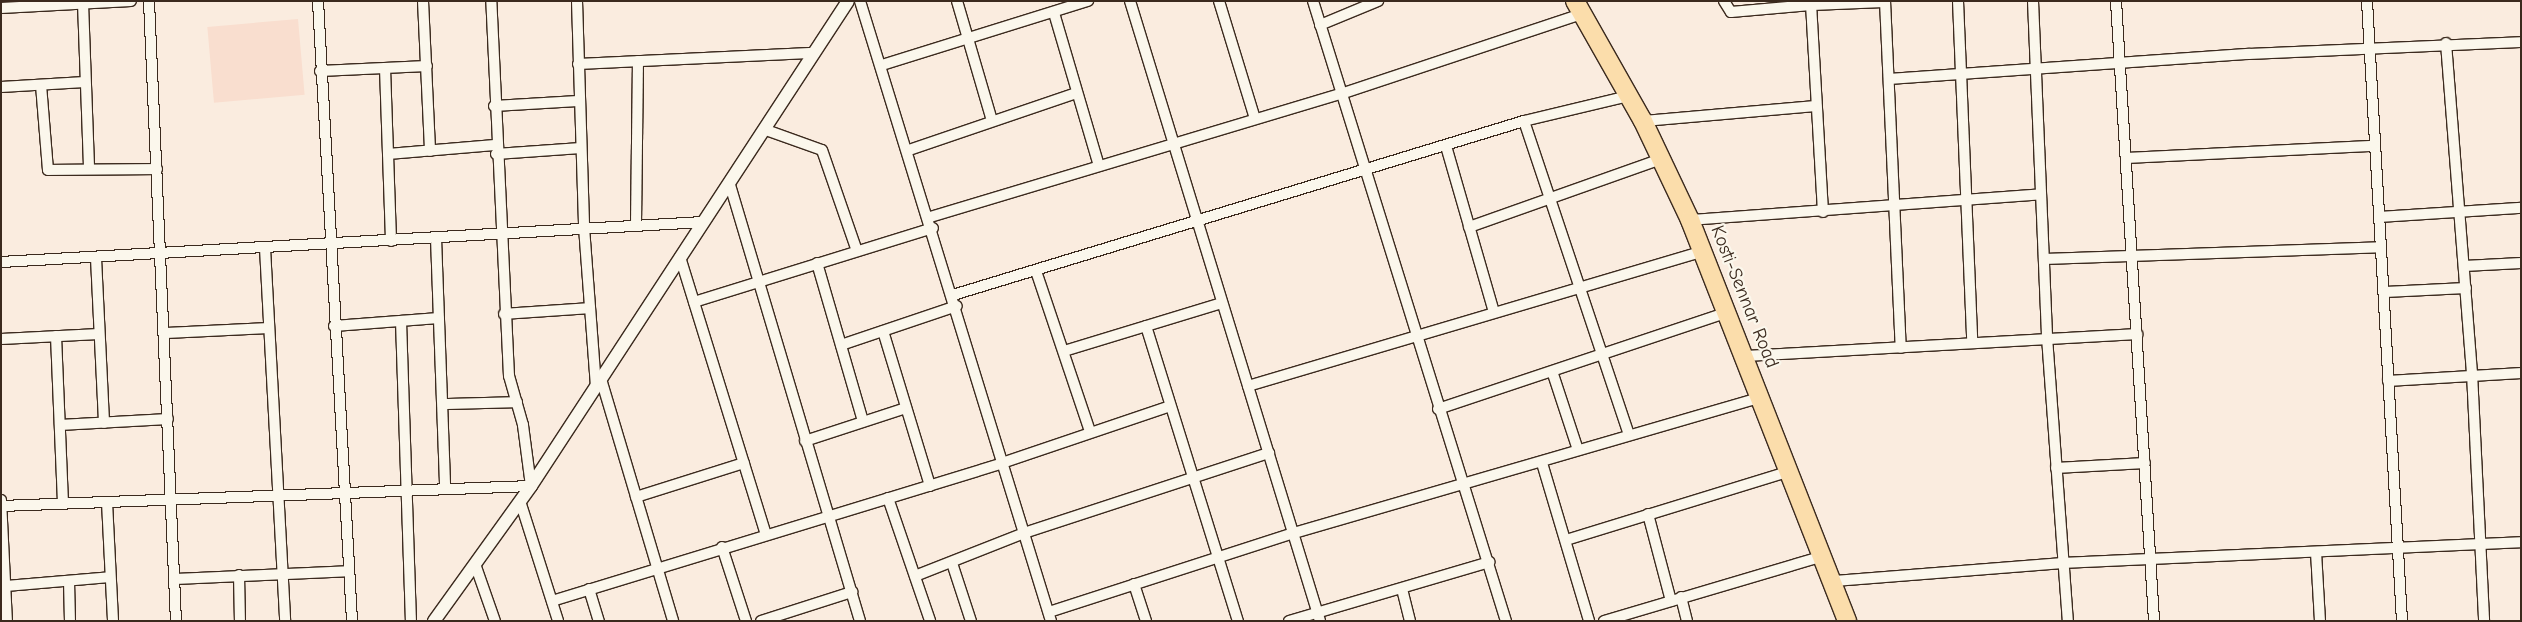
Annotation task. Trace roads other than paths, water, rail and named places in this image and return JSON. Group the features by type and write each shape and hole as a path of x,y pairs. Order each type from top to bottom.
{"highway":[{"name":"Kosti-Sennar Road","path":"1578,8 1644,121 1690,220 1762,396 1847,621"}],"street":[{"path":"1,8 39,3 131,1"},
{"path":"149,1 166,333 176,621"},
{"path":"318,1 342,490 352,621"},
{"path":"423,1 430,151"},
{"path":"491,1 499,234 509,376 517,402 531,486"},
{"path":"577,1 578,101 584,227 598,383 636,497 673,621"},
{"path":"434,621 531,486 766,130 848,1"},
{"path":"860,1 930,217 1002,464 1050,616 1134,584 1294,533 1462,484 1542,463 1578,450 1762,396"},
{"path":"957,1 992,121"},
{"path":"882,65 1088,1"},
{"path":"1130,1 1171,144 1198,222 1319,616"},
{"path":"1219,1 1255,119"},
{"path":"1313,1 1438,409 1489,562 1506,621"},
{"path":"1320,26 1378,1"},
{"path":"1724,1 1732,12 1776,5 1885,2 1897,207 1902,348"},
{"path":"1958,1 1972,341"},
{"path":"2033,1 2047,337 2061,563 2068,621"},
{"path":"2116,1 2154,621"},
{"path":"2367,1 2386,292 2388,381 2402,621"},
{"path":"83,3 89,169"},
{"path":"1811,5 1823,212"},
{"path":"930,217 1341,94 1578,8"},
{"path":"1054,13 1099,166"},
{"path":"1890,79 1961,72 2446,43 2521,42"},
{"path":"2446,43 2472,373 2484,621"},
{"path":"578,64 815,54"},
{"path":"636,224 638,61"},
{"path":"320,71 427,66"},
{"path":"385,68 392,240"},
{"path":"1,86 85,82"},
{"path":"41,85 46,168 157,168"},
{"path":"909,150 1076,93"},
{"path":"954,295 1366,171 1524,121 1629,96"},
{"path":"494,106 578,101"},
{"path":"1644,121 1816,106"},
{"path":"1524,121 1605,356 1629,435"},
{"path":"766,130 822,150 857,251"},
{"path":"1446,146 1494,312"},
{"path":"2126,158 2375,146"},
{"path":"388,154 430,151 581,148"},
{"path":"1469,227 1662,159"},
{"path":"730,185 757,282 860,621"},
{"path":"1690,220 1897,207 1966,199 2040,194"},
{"path":"2380,217 2460,210 2521,208"},
{"path":"1,262 436,238 636,224 704,222"},
{"path":"694,302 933,228"},
{"path":"436,238 445,486"},
{"path":"2044,259 2382,247"},
{"path":"265,248 285,621"},
{"path":"1248,386 1416,334 1702,250"},
{"path":"96,258 104,422"},
{"path":"680,258 766,534"},
{"path":"817,263 863,421"},
{"path":"2464,266 2521,263"},
{"path":"1036,271 1090,431"},
{"path":"2386,292 2466,288"},
{"path":"1064,351 1222,303"},
{"path":"841,345 957,306"},
{"path":"504,314 590,308"},
{"path":"1438,409 1553,374 1728,312"},
{"path":"334,326 439,318"},
{"path":"401,321 405,488 411,621"},
{"path":"1146,326 1238,621"},
{"path":"166,333 269,328"},
{"path":"884,331 930,486"},
{"path":"1,339 99,334"},
{"path":"1746,356 1902,348 1972,341 2137,334"},
{"path":"56,336 63,504"},
{"path":"2388,381 2472,373 2521,373"},
{"path":"1553,374 1578,450"},
{"path":"443,404 517,402"},
{"path":"552,600 722,547 1002,464 1090,431 1170,406"},
{"path":"805,441 906,408"},
{"path":"60,425 168,419"},
{"path":"915,576 952,563 1024,532 1269,453"},
{"path":"636,497 744,463"},
{"path":"1542,463 1589,621"},
{"path":"2056,468 2145,463"},
{"path":"1566,540 1790,470"},
{"path":"1,506 445,486 531,486"},
{"path":"888,498 930,621"},
{"path":"1,500 7,621"},
{"path":"520,501 558,621"},
{"path":"106,502 113,621"},
{"path":"1648,514 1676,599 1688,621"},
{"path":"1833,581 2061,563 2521,542"},
{"path":"722,547 746,621"},
{"path":"2316,552 2320,621"},
{"path":"1604,621 1823,556"},
{"path":"1289,621 1319,616 1402,588 1489,562"},
{"path":"952,563 971,621"},
{"path":"476,564 494,621"},
{"path":"175,579 348,571"},
{"path":"239,575 240,621"},
{"path":"6,586 110,577"},
{"path":"68,581 70,621"},
{"path":"1134,584 1146,621"},
{"path":"1402,588 1410,621"},
{"path":"589,589 600,621"},
{"path":"761,621 790,616 852,592"}]}
